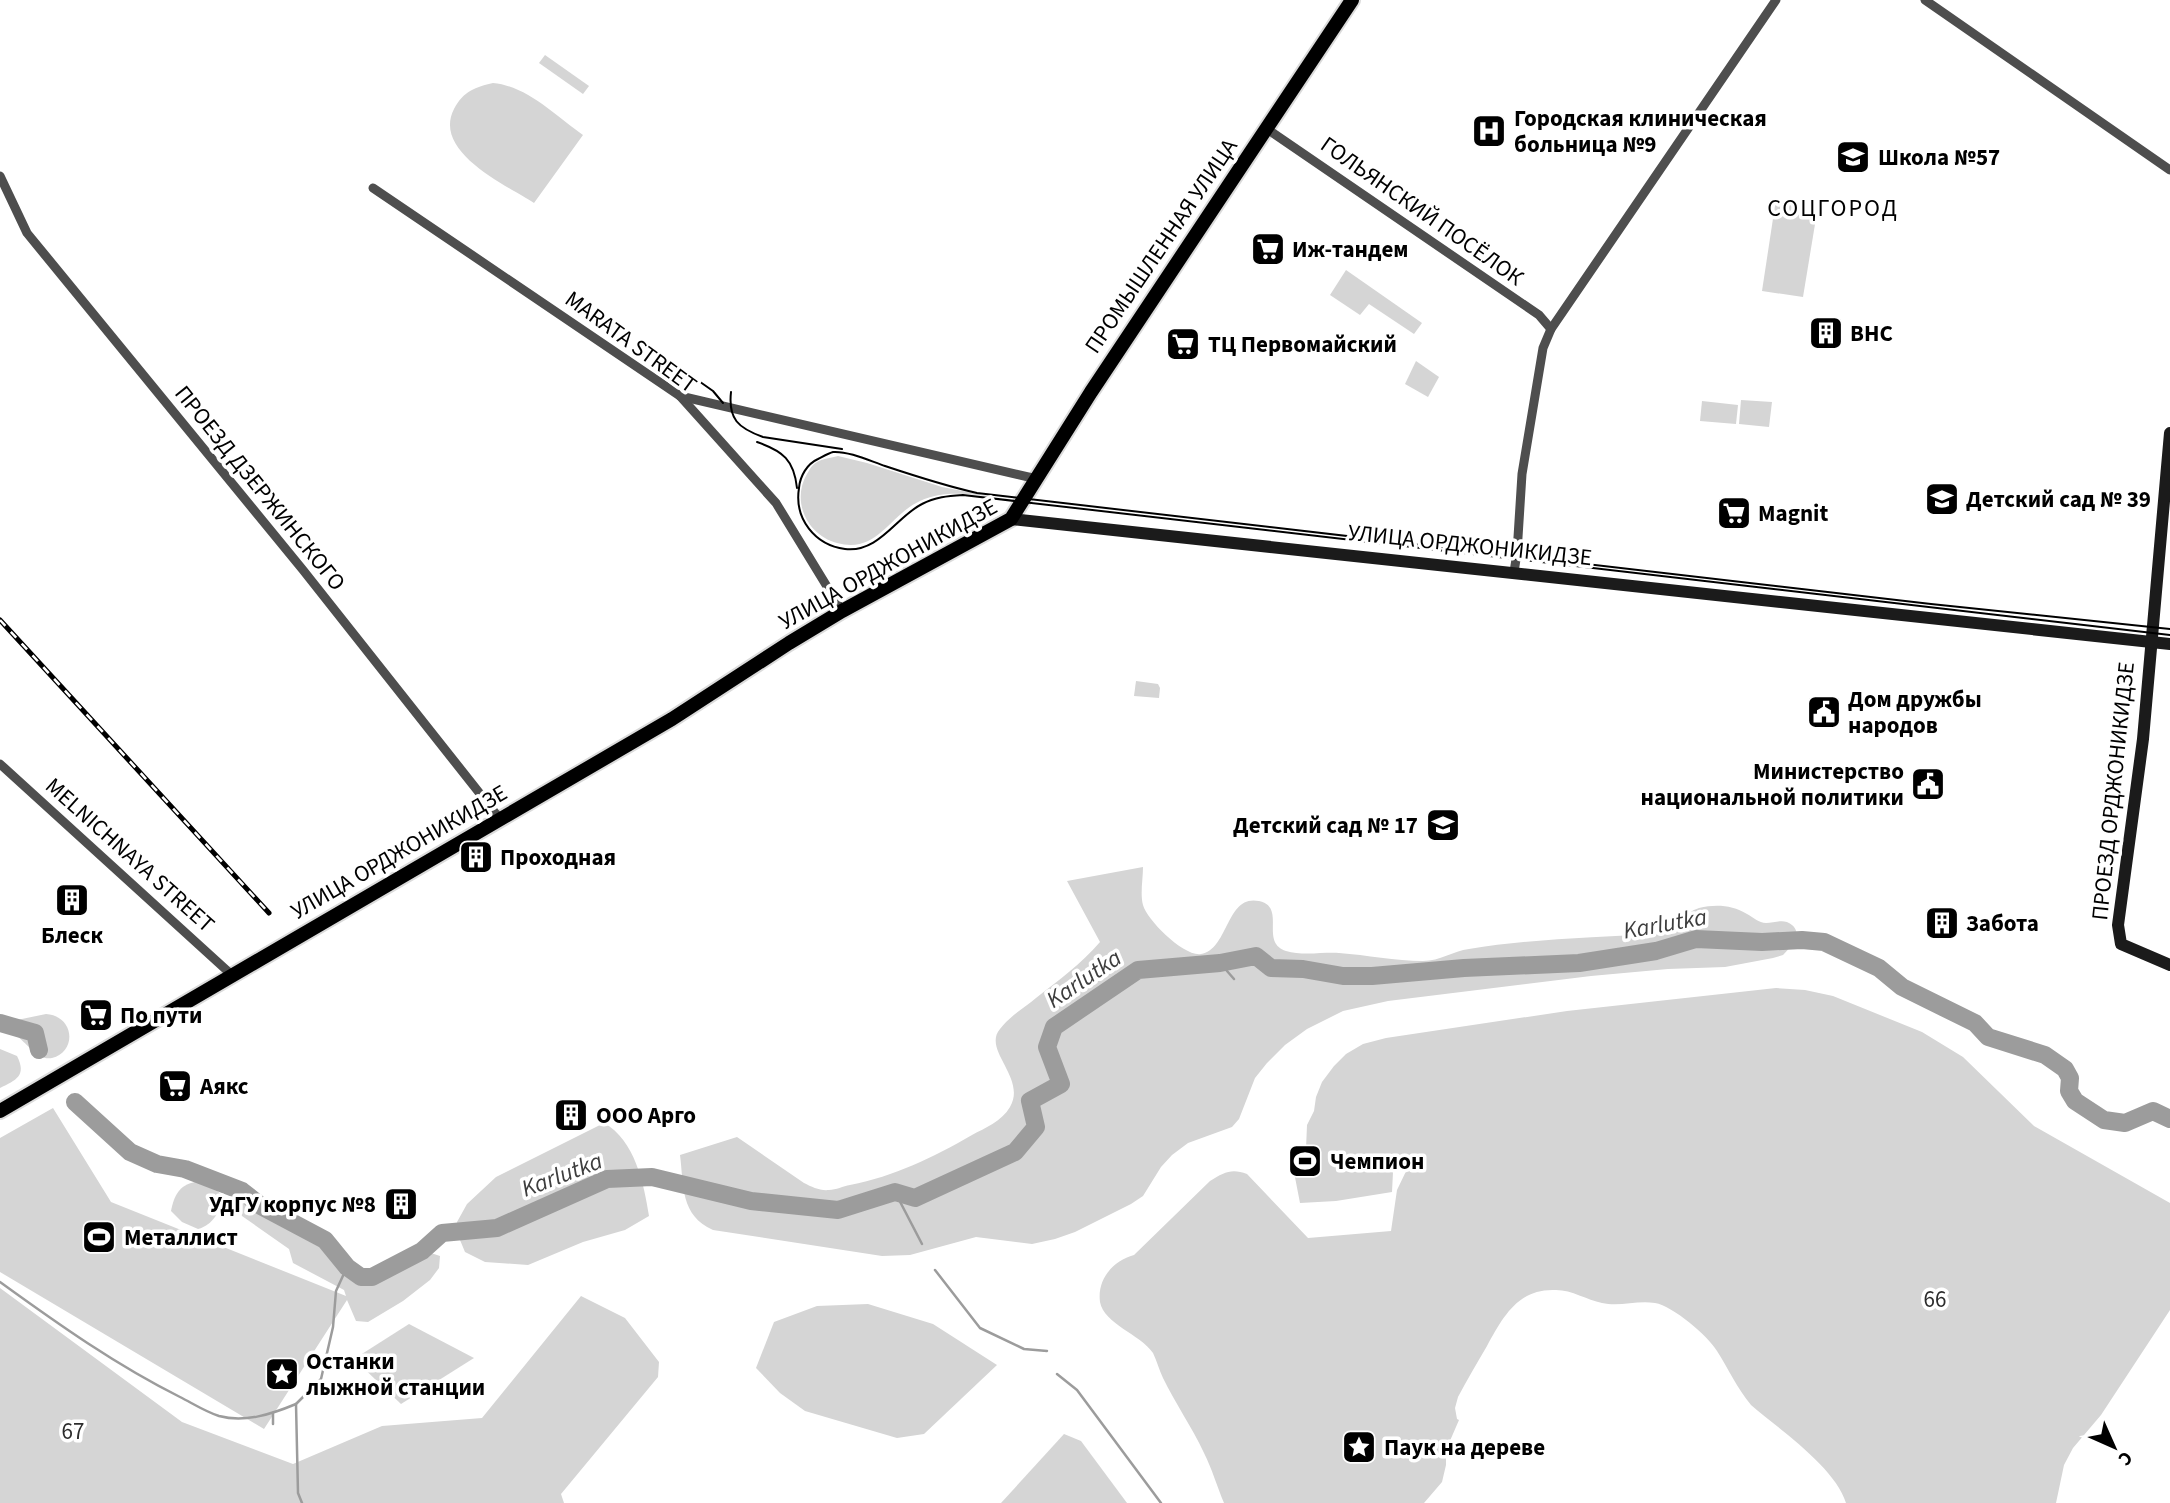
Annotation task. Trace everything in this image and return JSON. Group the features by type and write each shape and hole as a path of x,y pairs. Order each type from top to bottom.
{"main road":[{"name":"ПРОМЫШЛЕННАЯ УЛИЦА","path":"1011,519 1091,393 1352,0"},
{"name":"ПРОЕЗД ОРДЖОНИКИДЗЕ","path":"2170,433 2143,739 2118,925 2121,944 2170,965"},
{"name":"УЛИЦА ОРДЖОНИКИДЗЕ","path":"0,1111 672,719 842,611 1011,519 2170,644"}],"street":[{"path":"1514,572 1522,474 1543,348 1551,329 1776,0"},
{"path":"1925,0 2170,170"},
{"name":"ГОЛЬЯНСКИЙ ПОСЁЛОК","path":"1267,129 1539,315 1551,329"},
{"name":"ПРОЕЗД ДЗЕРЖИНСКОГО","path":"0,176 26,233 303,570 500,819"},
{"name":"MARATA STREET","path":"373,188 680,396 776,503 842,611"},
{"path":"680,396 1037,479"},
{"name":"MELNICHNAYA STREET","path":"0,764 233,976"}],"green space":[{"path":"545,55 589,86 583,94 539,63"},
{"path":"493,83 506,85 529,96 583,135 534,203 475,165 462,153 453,139 450,125 458,103 470,91"},
{"path":"1776,199 1818,206 1803,297 1762,291"},
{"path":"1346,270 1422,323 1414,334 1369,304 1360,315 1330,295"},
{"path":"1416,361 1439,377 1428,397 1405,384"},
{"path":"1741,400 1772,402 1769,427 1739,424"},
{"path":"1702,401 1738,405 1736,424 1700,421"},
{"path":"838,456 942,487 994,497 938,495 909,507 882,531 863,543 837,543 817,533 810,525 802,506 801,495 802,484 813,465"},
{"path":"1136,681 1158,684 1159,698 1134,696"},
{"path":"1143,867 1142,896 1146,912 1176,944 1185,950 1201,954 1217,943 1234,913 1248,901 1259,901 1271,910 1274,940 1278,947 1299,953 1339,953 1429,961 1463,950 1516,943 1659,934 1670,929 1693,910 1718,906 1736,909 1763,923 1789,923 1796,930 1797,940 1783,955 1725,967 1591,976 1388,1001 1343,1011 1307,1029 1267,1063 1255,1078 1239,1119 1232,1127 1188,1143 1172,1155 1143,1196 1131,1204 1055,1239 1032,1244 976,1237 910,1255 882,1256 713,1230 694,1216 683,1188 680,1155 737,1137 804,1183 819,1189 832,1190 882,1177 913,1165 998,1120 1007,1112 1014,1096 1010,1075 996,1046 1000,1029 1077,965 1100,942 1067,881"},
{"name":"66","path":"1776,988 1833,996 1922,1032 1963,1057 2034,1126 2170,1203 2170,1310 2101,1415 2073,1448 2064,1465 2056,1503 1846,1503 1831,1476 1805,1450 1751,1405 1717,1351 1698,1330 1680,1316 1655,1303 1609,1304 1556,1290 1531,1294 1522,1299 1513,1306 1499,1325 1458,1397 1455,1408 1459,1420 1446,1450 1442,1482 1424,1503 1224,1503 1207,1459 1153,1353 1103,1310 1100,1302 1101,1286 1113,1266 1134,1255 1210,1181 1232,1171 1247,1174 1308,1238 1391,1231 1397,1190 1410,1163 1393,1172 1392,1192 1336,1201 1300,1203 1293,1167 1293,1153 1306,1149 1307,1125 1322,1082 1346,1054 1363,1044 1386,1038 1567,1011"},
{"path":"46,1014 63,1021 69,1034 66,1049 52,1058 42,1057 15,1035 0,1029 0,1018 17,1020"},
{"path":"0,1049 17,1056 21,1068 15,1080 0,1088"},
{"name":"Металлист","path":"53,1108 111,1202 346,1296 344,1290 293,1263 289,1249 242,1216 236,1198 245,1199 322,1245 352,1277 373,1283 431,1253 440,1256 439,1268 430,1280 403,1301 368,1322 356,1321 347,1300 264,1429 0,1272 0,1138"},
{"path":"604,1123 615,1131 631,1151 641,1177 649,1216 625,1230 583,1242 528,1265 485,1262 465,1252 457,1222 467,1204 496,1177"},
{"path":"195,1182 212,1186 224,1197 215,1217 198,1229 182,1222 171,1211 178,1192"},
{"name":"67","path":"0,1288 182,1422 293,1464 382,1426 482,1418 581,1296 625,1318 659,1362 658,1377 561,1494 564,1503 0,1503"},
{"path":"868,1304 933,1324 997,1365 924,1434 897,1438 805,1411 780,1393 756,1368 774,1322 817,1306"},
{"path":"409,1324 474,1358 401,1404 354,1359"},
{"path":"1064,1434 1081,1441 1127,1503 1001,1503"}],"waterway":[{"name":"Karlutka","path":"75,1102 130,1152 157,1164 185,1169 242,1191 261,1206 325,1240 347,1267 361,1277 372,1277 422,1251 442,1233 497,1228 607,1179 652,1177 751,1201 838,1210 895,1192 915,1198 1015,1152 1036,1127 1030,1101 1061,1084 1047,1047 1054,1027 1138,970 1220,963 1256,956 1271,968 1303,969 1343,976 1372,976 1464,968 1579,963 1656,951 1696,939 1824,942 1879,968 1902,987 1975,1023 1988,1037 2045,1055 2065,1069 2070,1078 2069,1091 2075,1101 2104,1120 2125,1123 2153,1111 2170,1119"},
{"path":"1220,963 1234,979"},
{"name":"Karlutka","path":"0,1023 35,1033 39,1050"},
{"path":"895,1192 922,1244"},
{"path":"302,1503 298,1493 296,1404 321,1379 333,1327 336,1291 347,1267"},
{"path":"935,1270 980,1328 1024,1349 1047,1351"},
{"path":"0,1282 110,1358 204,1410 229,1418 248,1418 296,1404"},
{"path":"1057,1374 1077,1390 1161,1503"},
{"path":"273,1413 273,1424"}],"tram line":[{"path":"686,372 713,391 723,403"},
{"path":"731,392 733,416 747,430 763,437 842,449"},
{"path":"757,442 786,458 793,470 797,488"},
{"path":"2170,629 1931,604 977,493 839,452 830,453 807,467 799,488 800,510 809,529 824,542 845,549 857,549 877,540 913,510 927,502 963,495 2170,635"}],"railway":[{"path":"0,620 269,913"}],"place":[{"name":"Городская клиническая больница №9","path":"1489,131"},
{"name":"Школа №57","path":"1853,157"},
{"name":"Иж-тандем","path":"1268,249"},
{"name":"ВНС","path":"1826,333"},
{"name":"ТЦ Первомайский","path":"1183,344"},
{"name":"Детский сад № 39","path":"1942,499"},
{"name":"Magnit","path":"1734,513"},
{"name":"Дом дружбы народов","path":"1824,712"},
{"name":"Министерство национальной политики","path":"1928,784"},
{"name":"Детский сад № 17","path":"1443,825"},
{"name":"Проходная","path":"476,857"},
{"name":"Блеск","path":"72,900"},
{"name":"Забота","path":"1942,923"},
{"name":"По пути","path":"96,1015"},
{"name":"Аякс","path":"175,1086"},
{"name":"ООО Арго","path":"571,1115"},
{"name":"Чемпион","path":"1305,1161"},
{"name":"УдГУ корпус №8","path":"401,1204"},
{"name":"Металлист","path":"99,1237"},
{"name":"Останки лыжной станции","path":"282,1374"},
{"name":"Паук на дереве","path":"1359,1447"}],"district":[{"name":"СОЦГОРОД","path":"1833,208"}]}
